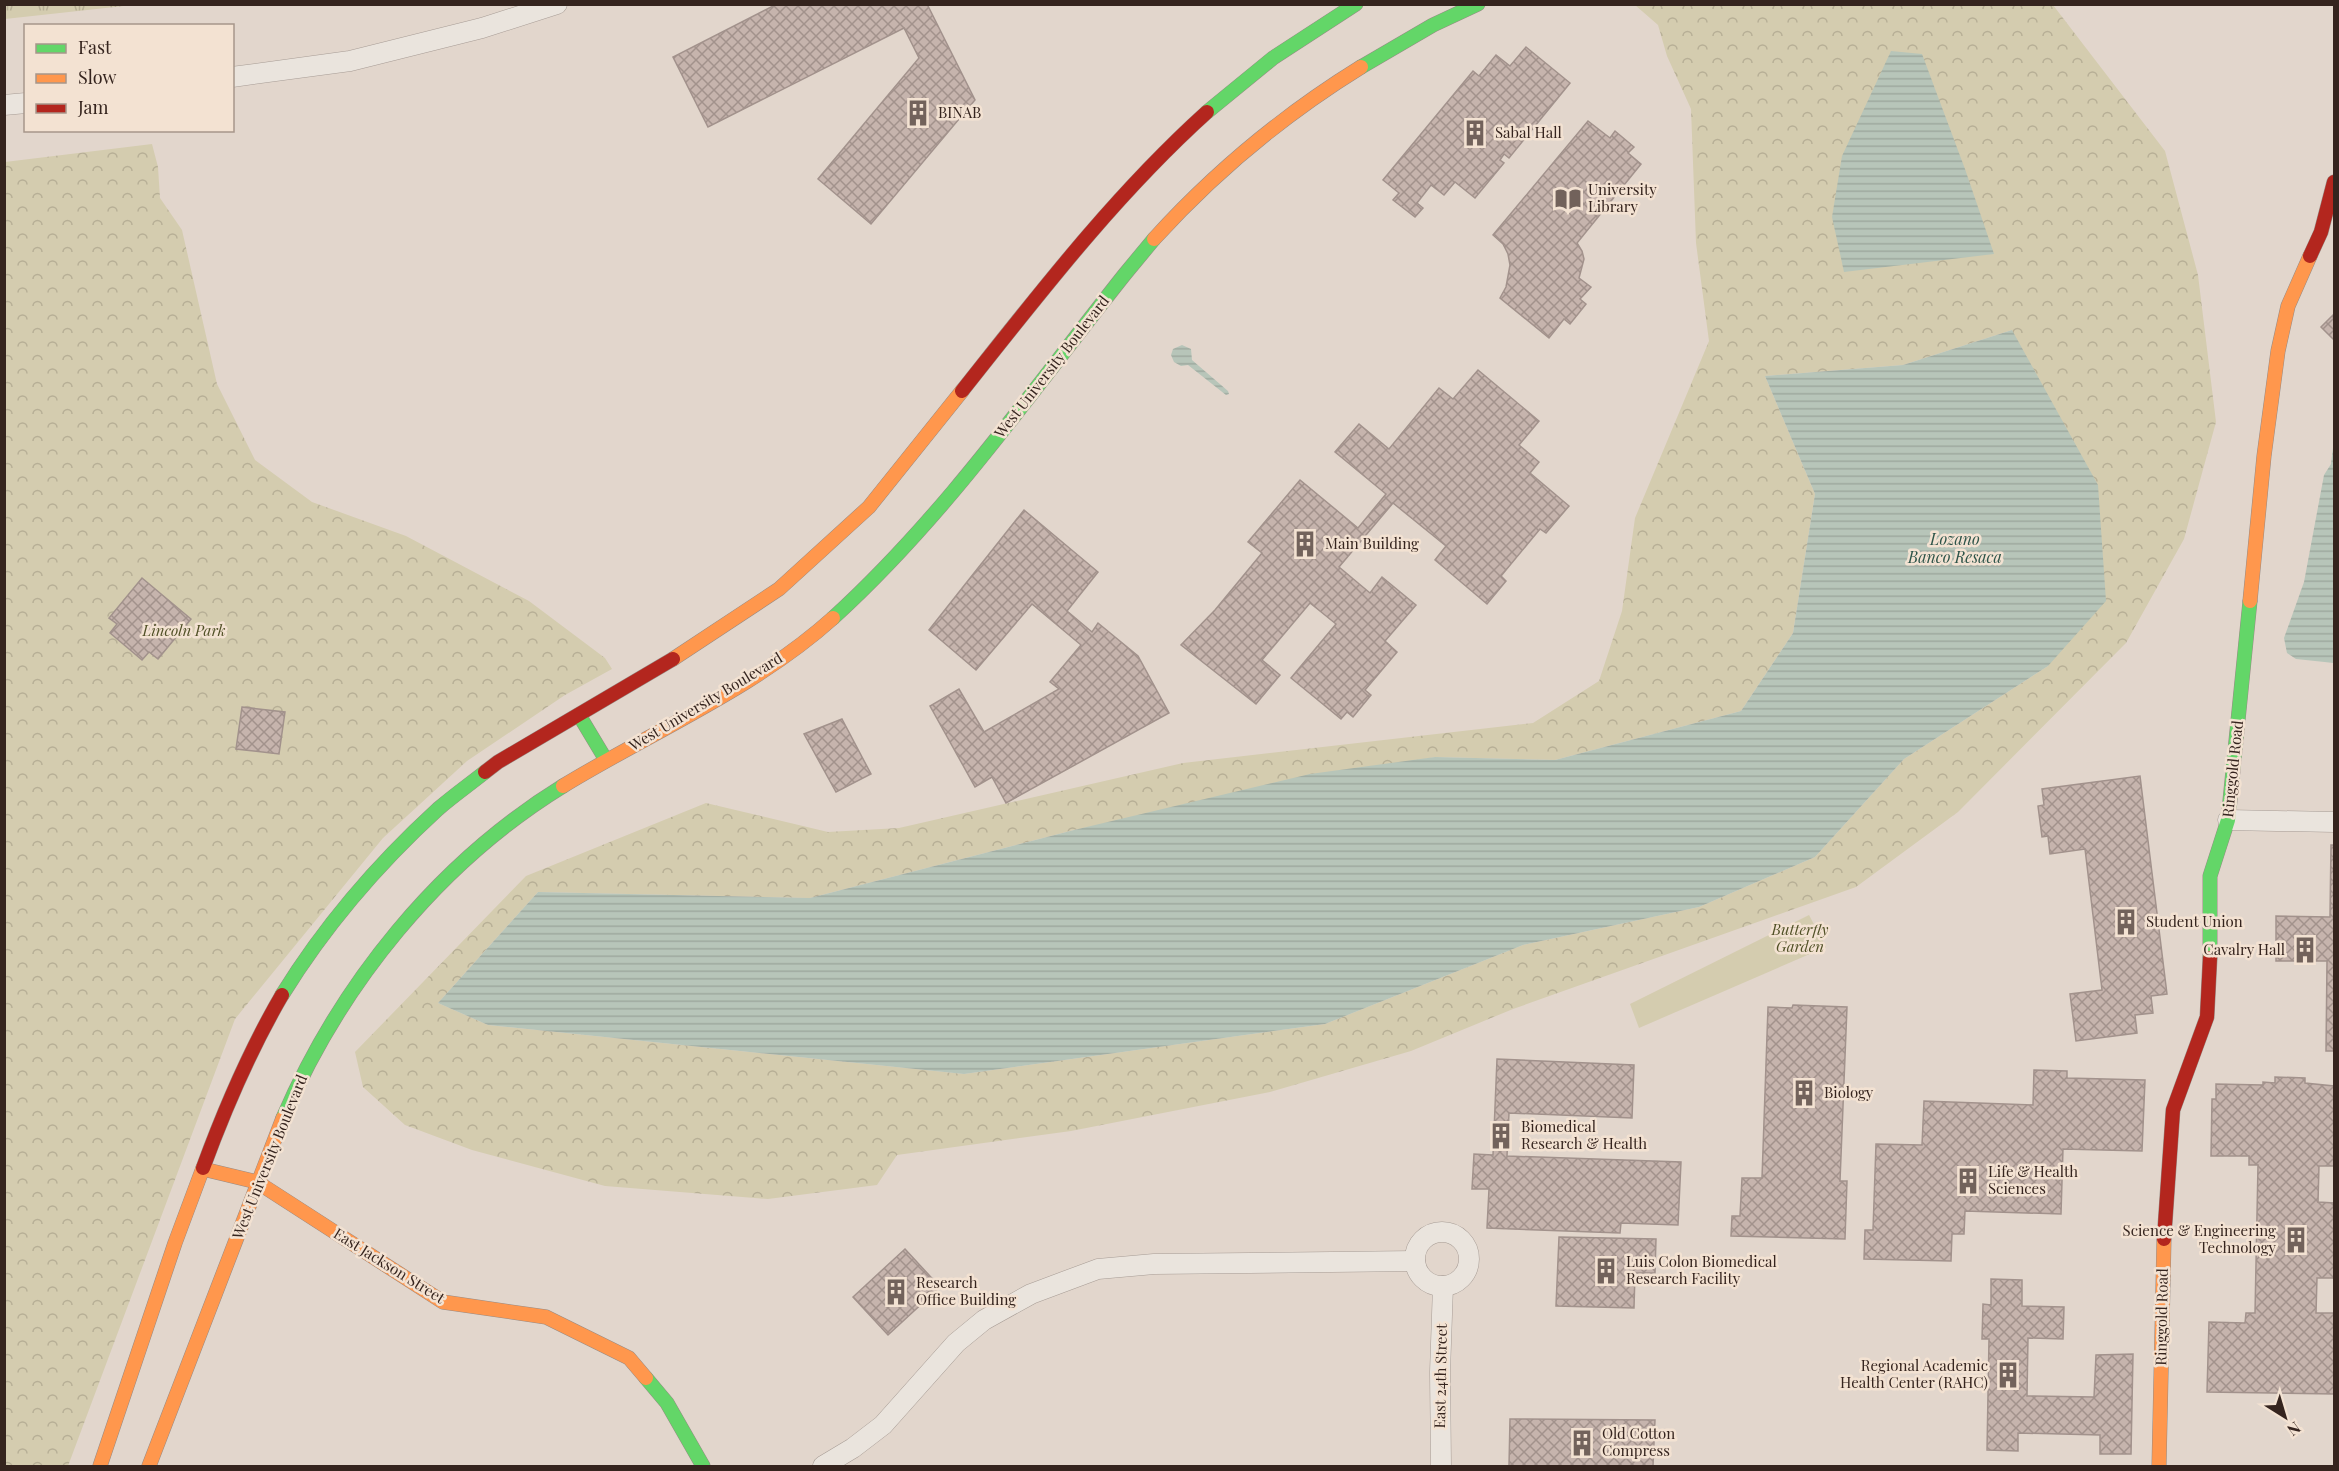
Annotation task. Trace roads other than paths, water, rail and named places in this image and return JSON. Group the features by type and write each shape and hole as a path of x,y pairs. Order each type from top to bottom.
{"main road":[{"path":"100,1467 175,1242 222,1117 261,1031 296,973 346,907 390,857 440,808 498,762 690,649 779,589 869,507 1066,261 1116,202 1170,145 1212,107 1273,58 1356,4"},
{"name":"West University Boulevard","path":"149,1467 257,1182 297,1086 337,1013 372,963 414,913 455,870 514,819 579,776 736,687 782,658 826,624 922,531 1155,237 1208,185 1269,133 1336,84 1388,51 1478,4"},
{"name":"Ringgold Road","path":"2159,1467 2164,1236 2173,1110 2207,1017 2210,964 2210,876 2228,820 2264,456 2278,351 2288,306 2321,232 2334,182"},
{"path":"579,715 606,760"},
{"name":"East Jackson Street","path":"203,1168 257,1182 443,1302 546,1317 629,1358 667,1403 703,1467"}],"street":[{"path":"234,77 350,61 482,28 557,4"},
{"path":"4,105 24,103"},
{"path":"2228,820 2334,822"},
{"path":"1449,1233 1463,1242 1467,1249 1468,1266 1459,1280 1443,1286 1424,1279 1416,1268 1415,1261 1419,1245 1432,1234 1449,1233"},
{"path":"823,1467 883,1425 956,1343 984,1320 1031,1294 1098,1269 1154,1264 1415,1261"},
{"name":"East 24th Street","path":"1441,1467 1440,1372 1443,1286"}],"water":[{"path":"1891,51 1922,54 1994,254 1844,272 1832,217 1842,156"},
{"name":"Lozano Banco Resaca","path":"2012,330 2098,485 2106,601 2048,666 1904,759 1815,857 1699,907 1523,945 1325,1024 964,1074 488,1025 438,1003 538,892 810,898 1074,830 1310,774 1435,757 1555,760 1741,711 1793,633 1815,494 1765,376 1903,365"},
{"path":"1182,345 1191,349 1192,360 1229,394 1226,395 1188,365 1181,366 1174,362 1171,355 1173,349"},
{"path":"2334,440 2334,663 2296,659 2287,653 2284,638 2304,582 2324,475 2331,464"}],"place":[{"name":"BINAB","path":"918,113"},
{"name":"Sabal Hall","path":"1475,133"},
{"name":"University Library","path":"1568,199"},
{"name":"Main Building","path":"1305,544"},
{"name":"Student Union","path":"2126,922"},
{"name":"Cavalry Hall","path":"2305,950"},
{"name":"Biology","path":"1804,1093"},
{"name":"Biomedical Research & Health","path":"1501,1136"},
{"name":"Life & Health Sciences","path":"1968,1181"},
{"name":"Science & Engineering Technology","path":"2296,1240"},
{"name":"Luis Colon Biomedical Research Facility","path":"1606,1271"},
{"name":"Research Office Building","path":"896,1292"},
{"name":"Regional Academic Health Center (RAHC)","path":"2008,1375"},
{"name":"Old Cotton Compress","path":"1582,1443"}],"park label":[{"name":"Lincoln Park","path":"184,631"},
{"name":"Butterfly Garden","path":"1800,938"}]}
